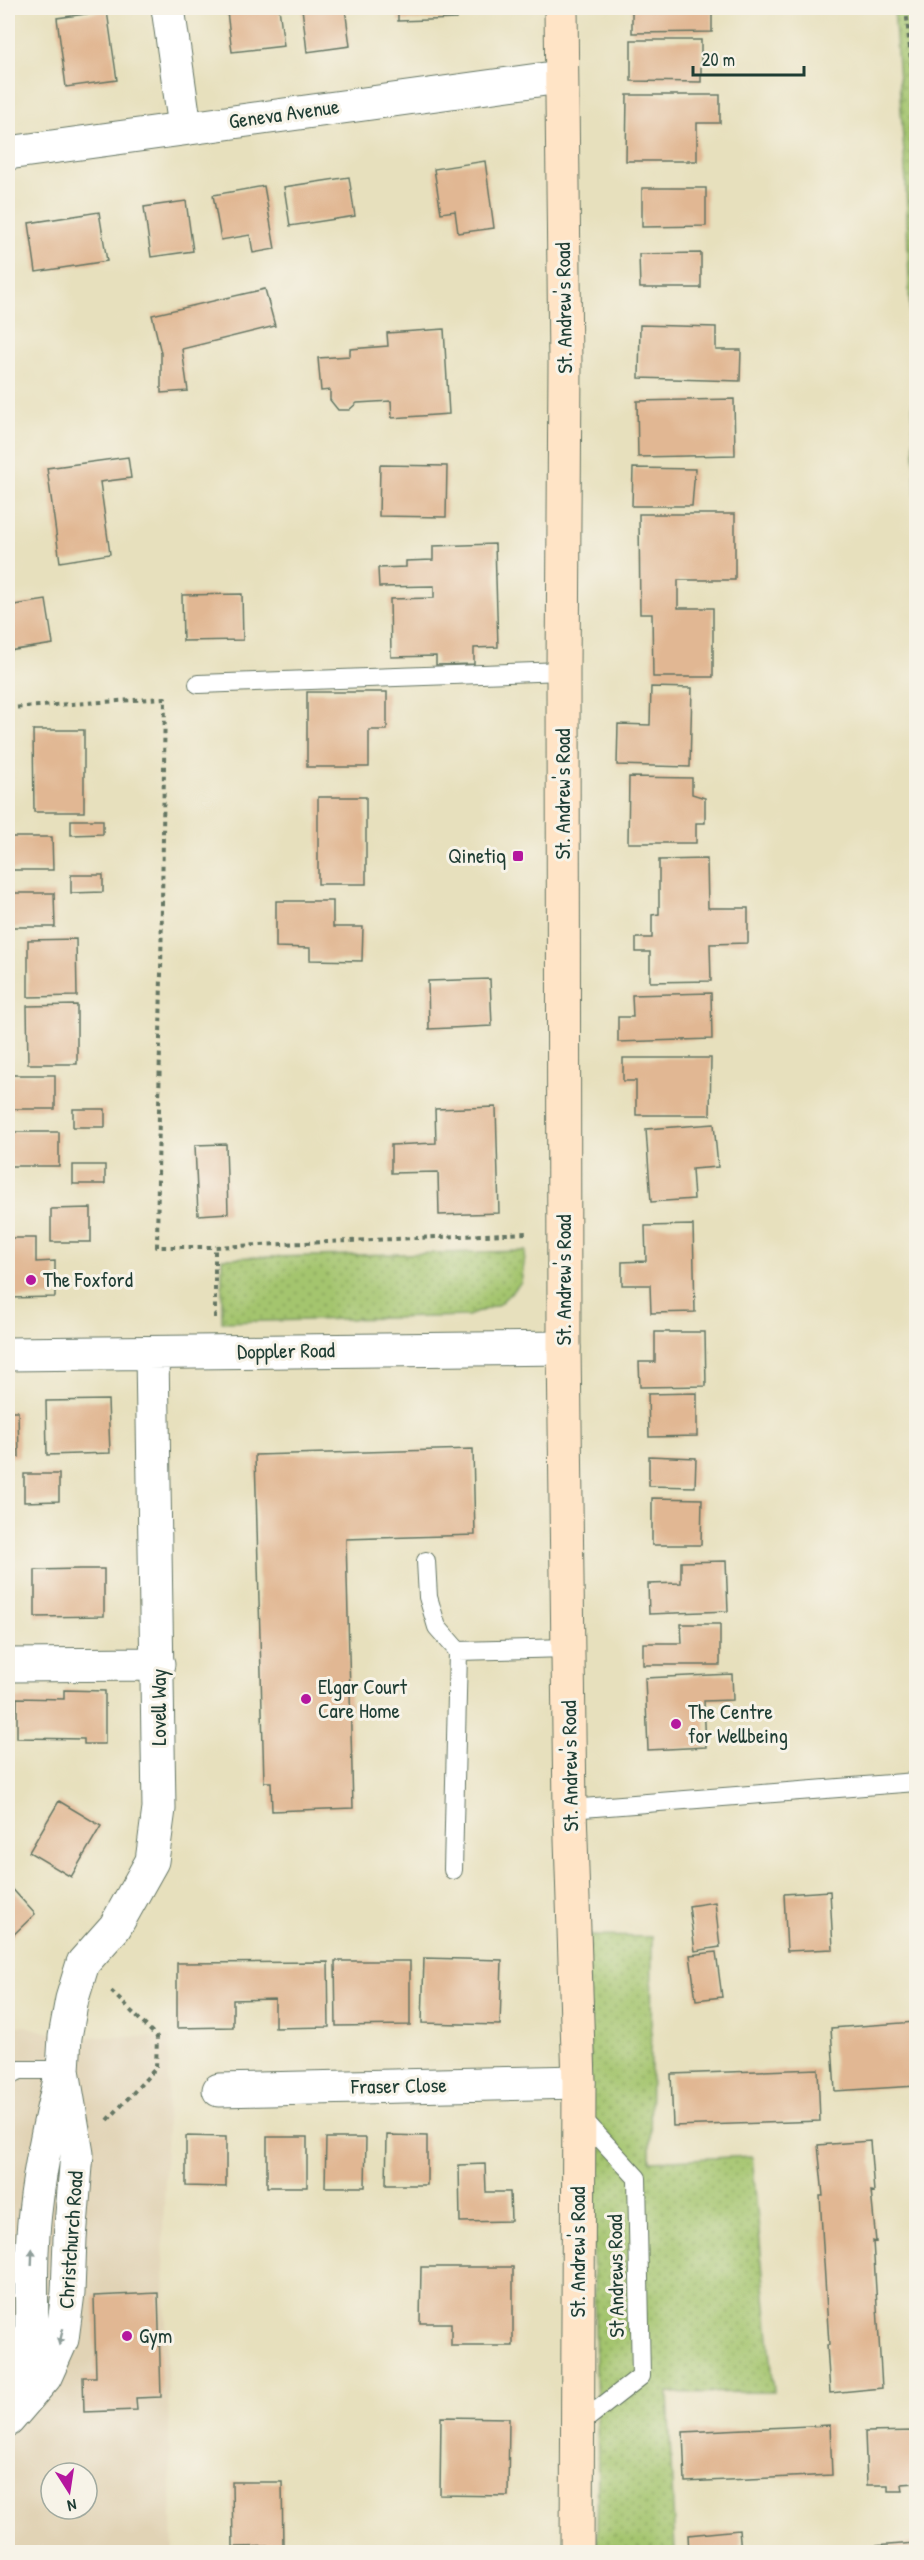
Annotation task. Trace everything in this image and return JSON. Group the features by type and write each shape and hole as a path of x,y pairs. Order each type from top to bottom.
{"street":[{"path":"168,8 185,127"},
{"name":"St. Andrew's Road","path":"561,8 565,363 564,1348 570,1809 579,2082 578,2553"},
{"name":"Geneva Avenue","path":"8,153 560,77"},
{"name":"Doppler Road","path":"8,1354 564,1348"},
{"name":"Lovell Way","path":"64,2037 83,1963 115,1927 152,1861 159,1809 159,1664 152,1353"},
{"path":"8,1665 159,1664"},
{"name":"Christchurch Road","path":"16,2410 45,2377 62,2339 68,2293 69,2238 77,2154 63,2070 64,2037"},
{"name":"Christchurch Road","path":"16,2410 32,2362 33,2238 47,2134 63,2070"},
{"name":"Fraser Close","path":"219,2090 579,2082"}],"lane":[{"path":"198,684 563,671"},
{"path":"426,1561 428,1597 437,1627 458,1651 453,1870"},
{"path":"458,1651 568,1648"},
{"path":"570,1809 916,1782"},
{"path":"8,2076 20,2070 63,2070"},
{"name":"St Andrews Road","path":"577,2426 641,2376 637,2178 579,2115"}],"path":[{"path":"906,8 916,111"},
{"path":"8,708 165,698 157,1247 216,1248 564,1231"},
{"path":"215,1351 216,1248"},
{"path":"77,2154 156,2068 157,2037 83,1963"}],"shaded area":[{"path":"8,2026 25,2026 65,2037 170,2037 163,2234 173,2552 8,2552"}],"green space":[{"path":"894,8 916,8 916,511 906,183"},
{"path":"526,1251 521,1283 499,1304 468,1316 222,1322 222,1258"},
{"path":"586,1936 652,1937 650,2161 752,2156 774,2392 668,2393 675,2552 597,2552 598,2456"}],"building":[{"path":"279,8 284,46 232,52 227,12"},
{"path":"302,8 345,8 350,46 307,52"},
{"path":"398,8 457,8 457,19 398,21"},
{"path":"632,8 712,8 712,32 632,33"},
{"path":"107,11 117,80 66,87 57,18"},
{"path":"631,40 701,40 701,82 631,81"},
{"path":"627,95 720,95 720,123 697,123 697,161 626,161"},
{"path":"485,161 494,228 458,233 455,211 441,213 434,169"},
{"path":"349,177 355,216 290,226 284,187"},
{"path":"264,186 275,249 253,253 250,235 221,240 213,195"},
{"path":"642,188 706,188 706,226 642,227"},
{"path":"186,201 193,251 151,257 144,207"},
{"path":"99,212 107,261 36,272 29,223"},
{"path":"701,253 701,288 640,288 639,254"},
{"path":"265,289 275,326 182,349 188,391 161,393 161,353 152,315"},
{"path":"640,325 716,327 716,350 741,350 740,381 639,378"},
{"path":"444,329 449,414 392,418 391,401 357,403 349,410 338,410 330,400 330,390 321,391 318,358 350,356 350,349 388,346 387,333"},
{"path":"734,399 735,455 638,457 637,401"},
{"path":"128,457 131,478 100,482 110,554 60,562 47,468"},
{"path":"380,465 447,466 446,517 379,516"},
{"path":"633,468 695,469 692,506 632,506"},
{"path":"639,514 735,514 735,580 678,580 678,608 713,608 713,677 653,677 652,614 640,614"},
{"path":"495,544 498,647 474,648 474,664 436,665 436,656 391,657 390,599 434,598 434,586 379,587 378,568 406,567 406,561 433,560 433,546"},
{"path":"242,594 243,640 183,641 182,595"},
{"path":"46,600 53,644 8,651 8,606"},
{"path":"651,687 692,688 690,767 617,765 618,724 650,725"},
{"path":"307,692 387,692 387,730 369,730 369,767 307,767"},
{"path":"33,730 84,730 84,812 34,812"},
{"path":"629,777 692,778 692,794 705,798 705,823 696,823 696,843 628,843"},
{"path":"318,797 366,797 366,884 318,884"},
{"path":"71,820 103,820 103,834 71,835"},
{"path":"8,837 52,837 53,870 8,870"},
{"path":"707,859 708,908 748,908 748,943 710,944 711,981 650,982 650,952 636,952 636,938 652,938 652,915 659,914 659,860"},
{"path":"71,875 103,875 103,892 71,893"},
{"path":"8,893 54,893 55,927 8,927"},
{"path":"276,901 333,901 333,927 363,927 362,961 310,960 310,948 276,947"},
{"path":"76,939 77,996 28,997 28,940"},
{"path":"490,979 492,1026 429,1029 428,981"},
{"path":"711,993 712,1039 618,1042 618,1017 633,1017 632,995"},
{"path":"77,1005 77,1064 28,1064 27,1006"},
{"path":"623,1058 711,1058 710,1115 636,1115 636,1081 623,1081"},
{"path":"8,1075 55,1075 55,1109 8,1109"},
{"path":"496,1107 499,1213 439,1215 438,1172 391,1173 391,1145 436,1143 435,1109"},
{"path":"73,1109 105,1109 105,1127 73,1127"},
{"path":"714,1124 718,1167 692,1169 694,1199 651,1202 646,1129"},
{"path":"8,1132 59,1132 59,1166 8,1166"},
{"path":"226,1144 228,1213 198,1215 195,1145"},
{"path":"73,1165 105,1165 105,1184 73,1184"},
{"path":"91,1208 91,1242 51,1242 51,1209"},
{"path":"693,1225 695,1312 651,1313 650,1285 622,1285 622,1262 646,1261 645,1226"},
{"name":"The Foxford","path":"8,1238 36,1238 36,1262 55,1261 55,1297 8,1298"},
{"path":"655,1332 705,1332 706,1386 640,1387 639,1362 655,1362"},
{"path":"697,1393 697,1436 649,1437 648,1394"},
{"path":"108,1400 110,1453 47,1455 46,1401"},
{"path":"8,1411 18,1411 19,1457 8,1457"},
{"name":"Elgar Court Care Home","path":"473,1449 475,1535 346,1539 353,1808 272,1811 271,1782 264,1782 255,1455"},
{"path":"649,1456 696,1458 695,1487 649,1486"},
{"path":"24,1474 59,1474 59,1501 24,1502"},
{"path":"652,1498 702,1499 701,1545 652,1545"},
{"path":"726,1561 728,1611 649,1614 648,1584 681,1583 681,1562"},
{"path":"104,1569 104,1616 35,1617 35,1570"},
{"path":"681,1624 720,1624 720,1665 643,1665 643,1643 682,1643"},
{"name":"The Centre for Wellbeing","path":"732,1674 733,1700 704,1701 706,1747 648,1750 645,1678"},
{"path":"64,1690 105,1691 105,1744 84,1744 84,1739 17,1738 17,1698 64,1699"},
{"path":"59,1801 101,1826 71,1877 29,1852"},
{"path":"8,1884 35,1914 8,1940"},
{"path":"830,1891 833,1949 787,1951 784,1894"},
{"path":"715,1902 720,1947 695,1951 689,1906"},
{"path":"716,1952 722,1997 696,2000 690,1955"},
{"path":"424,1958 502,1960 500,2025 422,2023"},
{"path":"335,1961 410,1961 410,2025 336,2026"},
{"path":"328,1962 329,2027 275,2028 275,1999 233,2000 233,2027 177,2028 177,1963"},
{"path":"916,2022 916,2086 835,2091 831,2028"},
{"path":"818,2069 820,2121 673,2126 671,2074"},
{"path":"387,2135 427,2136 427,2185 386,2185"},
{"path":"186,2136 226,2137 226,2187 186,2186"},
{"path":"267,2137 307,2137 307,2187 267,2187"},
{"path":"326,2138 366,2138 365,2187 325,2187"},
{"path":"870,2141 874,2192 871,2191 876,2242 873,2241 882,2388 830,2393 820,2196 823,2196 818,2145"},
{"path":"485,2164 486,2192 510,2192 511,2221 460,2222 459,2165"},
{"path":"421,2267 513,2267 513,2346 451,2346 451,2323 420,2323"},
{"name":"Gym","path":"158,2293 161,2397 136,2398 137,2410 84,2412 83,2377 96,2377 94,2296"},
{"path":"441,2417 509,2418 508,2496 440,2495"},
{"path":"830,2425 832,2475 685,2482 683,2432"},
{"path":"916,2431 916,2483 902,2484 903,2491 888,2491 888,2485 867,2485 865,2432"},
{"path":"232,2482 282,2482 283,2546 233,2547"},
{"path":"739,2530 741,2552 689,2552 688,2535"},
{"path":"916,2543 916,2552 874,2552 874,2546"}],"place":[{"name":"Qinetiq","path":"518,856"},
{"name":"The Foxford","path":"31,1280"},
{"name":"Elgar Court Care Home","path":"306,1699"},
{"name":"The Centre for Wellbeing","path":"676,1724"},
{"name":"Gym","path":"127,2336"}]}
